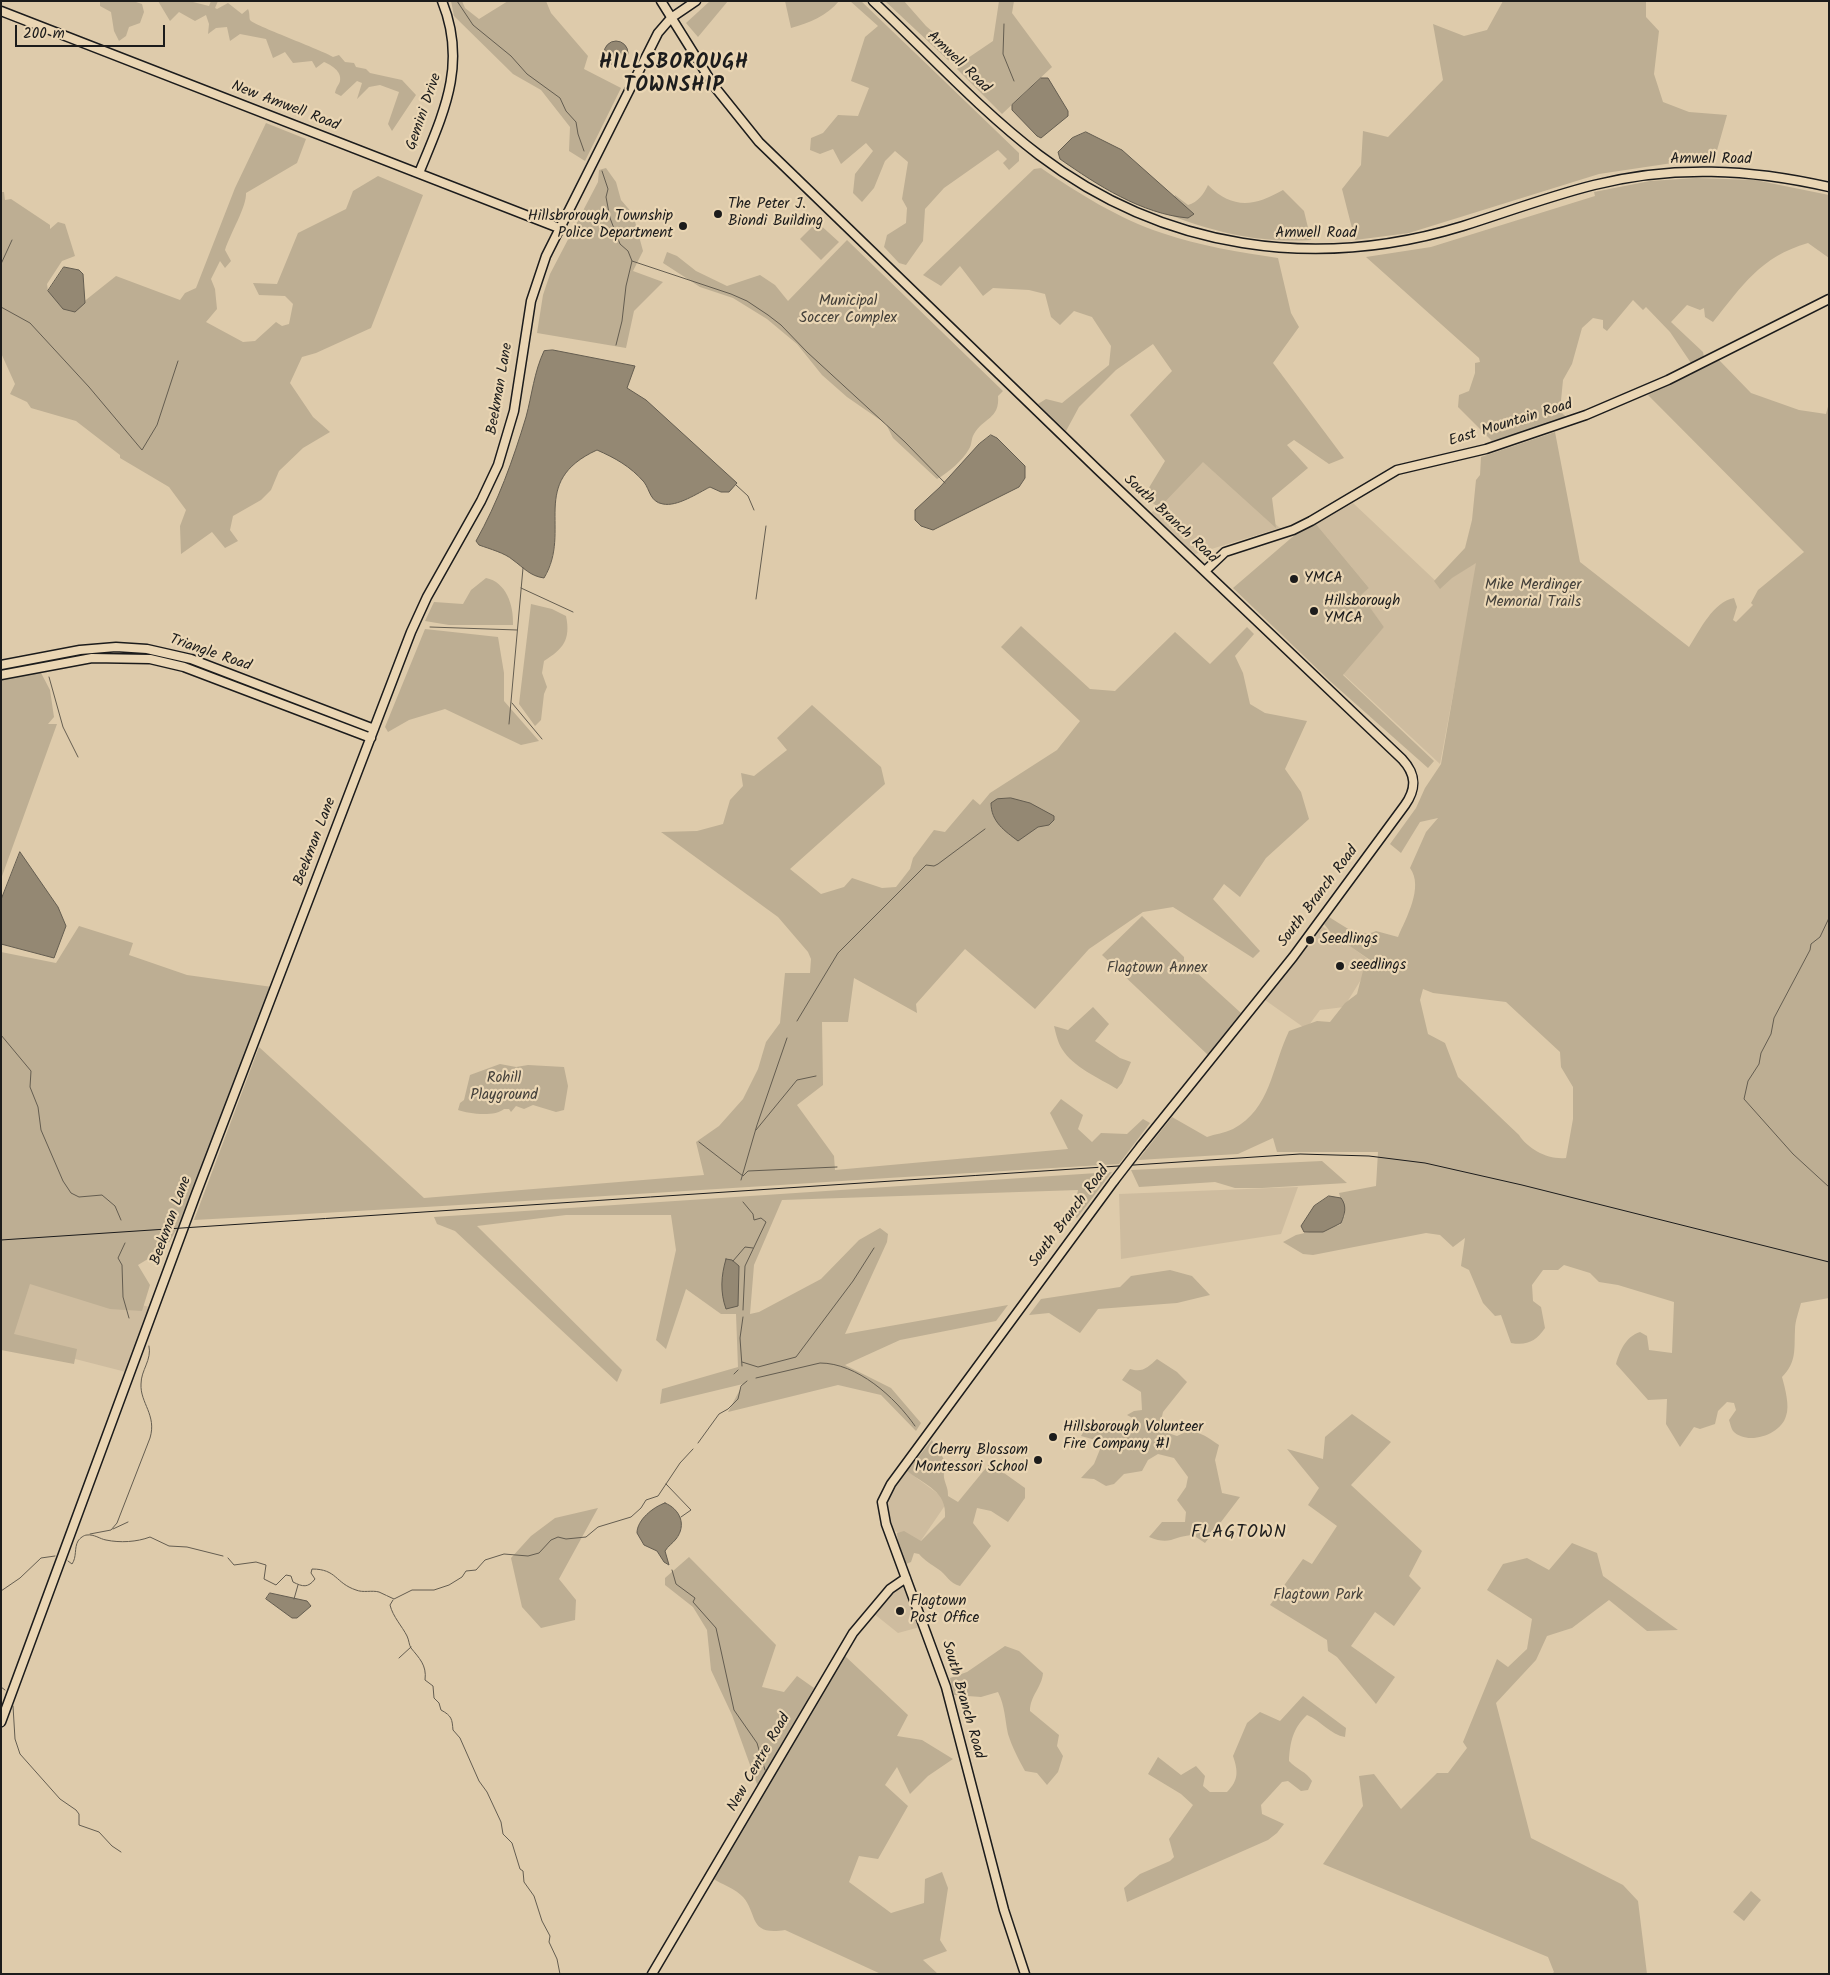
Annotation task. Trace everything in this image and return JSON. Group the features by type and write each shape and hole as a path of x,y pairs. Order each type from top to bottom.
{"street":[{"name":"Gemini Drive","path":"419,173 446,102 453,77 452,32 442,1"},
{"name":"South Branch Road","path":"660,1 723,99 759,142 1402,759 1412,771 1414,782 1412,794 1405,805 1293,957 1114,1181 886,1492 882,1502 883,1512 946,1687 1004,1910 1025,1974"},
{"name":"Beekman Lane","path":"1,1722 196,1194 421,608 481,501 498,466 514,411 532,301 541,270 560,228 658,33 671,18 696,1"},
{"name":"Amwell Road","path":"873,1 1009,130 1061,171 1091,190 1150,218 1203,236 1233,242 1274,248 1321,250 1355,249 1394,244 1426,237 1594,185 1656,174 1713,171 1741,172 1786,177 1829,187"},
{"name":"New Amwell Road","path":"1,11 560,228"},
{"name":"East Mountain Road","path":"1205,571 1225,552 1292,530 1311,521 1397,470 1486,449 1586,415 1668,380 1829,299"},
{"name":"Triangle Road","path":"1,665 80,650 116,647 147,649 191,659 374,729"},
{"name":"Triangle Road","path":"1,675 92,658 150,659 196,672 371,738"},
{"name":"New Centre Road","path":"652,1974 853,1633 890,1589 906,1578"}],"shaded area":[{"path":"611,41 621,41 628,48 628,58 621,65 611,65 604,58 604,48"},
{"path":"1041,78 1048,78 1068,111 1068,116 1041,138 1012,110 1012,105"},
{"path":"1086,132 1122,150 1194,214 1188,218 1154,211 1121,197 1089,179 1060,159 1058,152 1072,138"},
{"path":"64,267 79,270 83,274 85,303 75,312 63,309 48,291"},
{"path":"553,350 635,366 627,388 646,400 737,483 729,492 721,492 710,487 681,502 663,504 655,501 644,482 633,471 616,459 597,450 576,463 563,477 557,492 555,542 552,560 544,578 531,574 510,558 479,545 476,541 498,496 510,465 526,417 535,375 544,351"},
{"path":"991,435 997,438 1025,466 1025,478 1019,487 933,530 921,526 915,520 915,510 940,487 979,444"},
{"path":"1203,461 1280,528 1195,554 1151,513"},
{"path":"1353,503 1440,585 1478,561 1440,764 1341,672 1384,627 1360,595 1369,588 1316,524"},
{"path":"1011,798 1030,803 1054,816 1054,820 1049,825 1038,827 1018,841 1008,834 996,821 992,810 991,803 997,799"},
{"path":"20,852 58,907 66,926 54,958 1,944 1,900"},
{"path":"1322,926 1372,962 1344,1007 1320,1010 1306,1029 1265,1000"},
{"path":"1298,1187 1281,1234 1121,1259 1119,1194"},
{"path":"1329,1196 1341,1198 1343,1201 1345,1210 1341,1223 1323,1232 1304,1232 1301,1226 1314,1206"},
{"path":"726,1259 732,1260 739,1266 738,1306 726,1309 722,1284"},
{"path":"25,1273 149,1307 126,1372 5,1341"},
{"path":"907,1471 948,1501 918,1545 892,1529 888,1518 887,1500"},
{"path":"665,1503 675,1509 681,1523 679,1534 665,1551 669,1565 664,1562 657,1551 644,1545 637,1533 640,1523 646,1515"},
{"path":"902,1587 905,1590 920,1627 898,1633 873,1613 897,1589"},
{"path":"270,1593 307,1601 311,1606 297,1618 292,1618 266,1599"}],"green space":[{"path":"100,1 133,1 142,4 144,12 140,23 129,27 126,36 119,41 114,31 111,12 100,6"},
{"path":"158,1 189,1 209,6 211,1 218,1 215,8 217,9 228,3 242,14 248,9 250,20 254,23 333,57 339,55 345,62 354,63 356,67 366,69 370,73 402,80 416,95 392,131 388,124 399,92 380,85 369,87 357,99 362,83 357,81 341,96 335,93 340,81 339,74 327,63 324,62 316,68 312,61 293,63 285,52 273,58 266,39 240,34 230,41 227,27 216,28 208,34 209,24 206,15 195,21 179,12 170,21"},
{"path":"451,1 462,1 465,8 479,19 508,1 546,1 551,13 588,56 584,69 621,88 585,161 569,151 570,127 541,90 513,74 454,16"},
{"path":"710,1 728,1 698,37 686,23"},
{"path":"785,1 839,1 829,11 817,18 791,28"},
{"path":"850,1 861,1 1019,153 1019,161 1009,170 1003,163 1007,159 998,150 944,188 925,209 923,241 906,265 899,263 884,247 887,235 906,223 907,208 902,199 908,162 895,151 885,161 874,188 862,202 853,193 855,174 873,151 866,143 841,164 833,149 820,154 810,150 811,138 823,133 838,115 858,116 869,88 851,81 865,37 878,26"},
{"path":"885,1 904,1 926,26 965,60 993,41 999,1 1014,1 1012,13 1052,67 1002,114 957,69 958,64 948,60"},
{"path":"1503,1 1646,1 1646,17 1659,31 1654,74 1663,102 1689,112 1727,115 1714,161 1679,162 1599,174 1409,233 1355,240 1342,189 1361,165 1363,131 1388,137 1443,80 1433,24 1464,36 1487,30"},
{"path":"266,123 306,139 297,163 246,193 244,205 225,250 231,261 225,268 220,261 211,279 215,289 217,309 206,322 243,342 255,341 276,322 282,326 289,324 293,304 285,296 259,295 253,283 277,284 298,233 346,209 353,191 378,176 423,195 371,328 316,353 302,357 290,383 313,417 330,432 303,448 279,471 271,490 261,500 233,516 230,530 238,541 225,548 212,532 181,554 180,526 186,510 169,487 120,458 120,455 76,421 31,408 27,402 10,394 15,384 1,353 1,192 4,192 5,200 11,199 50,225 50,229 58,222 65,224 75,256 62,261 47,284 48,291 72,311 116,276 180,300 185,293 196,288 235,188"},
{"path":"606,168 616,182 621,200 633,214 643,251 633,271 663,282 634,311 626,348 537,333 543,295 550,274 598,182 599,170"},
{"path":"1041,168 1099,205 1146,227 1176,238 1205,245 1278,258 1291,313 1299,327 1273,363 1344,458 1329,464 1294,440 1287,445 1308,468 1272,498 1276,528 1203,462 1159,508 1144,496 1165,461 1130,415 1172,371 1153,344 1116,370 1079,407 1066,431 1038,404 1046,399 1062,403 1109,365 1111,346 1092,317 1074,311 1060,325 1051,317 1045,294 1029,290 993,288 983,296 960,266 941,286 923,275 1034,169"},
{"path":"1696,178 1755,180 1829,195 1829,258 1808,243 1777,256 1765,264 1744,284 1713,322 1705,317 1704,308 1700,310 1687,305 1671,322 1703,352 1704,357 1691,363 1670,332 1646,307 1643,310 1633,300 1607,331 1603,328 1603,320 1593,318 1582,328 1572,364 1563,380 1560,411 1567,418 1492,441 1458,407 1459,395 1469,391 1475,373 1475,363 1480,362 1479,358 1366,257 1431,247 1595,196 1594,192 1650,181"},
{"path":"1208,185 1226,199 1244,203 1263,199 1283,190 1304,211 1311,240 1289,241 1246,237 1204,227 1144,204 1170,207 1175,195 1188,205 1195,202 1205,192"},
{"path":"817,222 839,242 821,260 800,239"},
{"name":"Municipal Soccer Complex","path":"847,240 1003,391 998,396 998,404 994,414 974,434 970,447 963,457 955,466 937,479 893,438 886,424 847,397 822,375 797,344 767,319 733,298 700,287 663,263 667,252 677,256 696,271 727,286 760,275 775,285 788,301"},
{"name":"Mike Merdinger Memorial Trails","path":"1719,360 1751,393 1799,410 1826,414 1829,403 1829,1298 1801,1303 1796,1323 1792,1361 1782,1377 1787,1397 1787,1412 1783,1423 1778,1428 1771,1433 1755,1438 1746,1438 1739,1435 1733,1431 1729,1420 1736,1410 1734,1403 1727,1402 1718,1411 1715,1424 1700,1429 1694,1427 1680,1447 1666,1424 1667,1399 1648,1400 1616,1364 1621,1349 1630,1337 1640,1332 1647,1336 1649,1350 1672,1353 1674,1302 1618,1285 1599,1282 1590,1273 1564,1265 1558,1270 1543,1270 1532,1285 1533,1301 1541,1307 1545,1328 1531,1341 1522,1344 1511,1343 1501,1315 1495,1316 1483,1303 1469,1270 1461,1266 1465,1238 1453,1247 1440,1235 1426,1233 1313,1255 1303,1254 1283,1242 1296,1235 1340,1225 1345,1215 1339,1193 1376,1186 1378,1152 1277,1152 1273,1138 1238,1154 1138,1160 1172,1117 1207,1137 1233,1129 1246,1120 1255,1110 1269,1086 1289,1031 1317,1021 1330,1022 1345,1003 1357,994 1363,971 1373,962 1332,934 1324,924 1329,917 1358,932 1370,933 1376,931 1398,937 1409,912 1414,893 1414,876 1410,868 1426,832 1438,818 1420,822 1401,853 1390,844 1416,808 1425,788 1441,764 1476,563 1452,578 1440,589 1434,581 1465,548 1472,520 1476,480 1480,475 1481,457 1555,432 1580,562 1689,647 1713,611 1720,605 1734,598 1737,607 1733,620 1736,622 1753,605 1751,603 1758,590 1804,552 1648,395","holes":["1423,989 1433,993 1506,1002 1560,1052 1561,1067 1573,1087 1573,1119 1566,1158 1552,1157 1533,1149 1458,1077 1445,1043 1428,1034 1420,1000"]},
{"name":"Hillsborough YMCA","path":"1316,524 1369,588 1361,595 1384,627 1343,675 1434,761 1428,768 1331,682 1233,588 1297,533"},
{"path":"486,578 493,580 504,589 512,610 513,625 449,625 425,621 434,602 463,604 471,590"},
{"path":"531,604 552,609 566,616 567,624 566,638 561,648 544,661 542,673 547,687 544,694 541,720 535,726 519,704"},
{"path":"1021,626 1090,689 1115,691 1175,632 1210,664 1247,627 1254,634 1235,656 1243,673 1250,704 1265,713 1307,721 1285,769 1301,792 1309,819 1266,858 1240,897 1224,884 1213,899 1260,951 1253,958 1173,907 1143,912 1089,949 1035,1009 965,949 916,1004 917,1013 854,978 848,1022 822,1022 823,1085 797,1105 834,1156 835,1170 1068,1149 1050,1113 1061,1099 1083,1115 1078,1129 1092,1142 1101,1133 1127,1134 1143,1119 1150,1123 1119,1164 194,1220 259,1047 424,1198 704,1175 696,1142 719,1126 743,1099 758,1069 766,1042 780,1023 785,973 810,973 811,959 808,952 778,917 661,832 697,831 723,824 730,800 743,786 741,773 754,776 787,750 777,738 812,705 881,767 885,784 790,869 821,894 844,887 852,878 882,888 896,887 910,869 913,858 934,830 945,832 973,799 980,805 990,793 1057,750 1080,721 1001,647"},
{"path":"425,629 498,637 504,673 504,701 539,741 521,745 445,709 409,720 388,732 385,727"},
{"path":"106,651 104,654 1,672 1,668 85,652"},
{"path":"186,661 312,709 312,711 184,664"},
{"path":"40,671 50,690 54,717 48,724 57,724 1,879 1,678"},
{"name":"Flagtown Annex","path":"1142,916 1184,957 1184,961 1241,1013 1208,1055 1102,955"},
{"path":"79,926 133,943 129,955 187,975 272,987 180,1223 166,1248 138,1265 150,1285 142,1311 110,1309 30,1284 14,1334 77,1349 74,1364 1,1350 1,952 56,963"},
{"path":"1093,1007 1109,1024 1095,1041 1120,1058 1131,1062 1122,1083 1117,1089 1087,1072 1073,1061 1062,1049 1056,1035 1054,1026 1068,1030"},
{"name":"Rohill Playground","path":"500,1064 516,1067 528,1065 564,1067 568,1086 564,1110 556,1112 533,1105 524,1109 516,1106 511,1112 509,1109 504,1109 500,1112 488,1114 475,1114 458,1110 460,1103 464,1100 470,1075"},
{"path":"1322,1161 1347,1183 1235,1188 1215,1182 1139,1187 1131,1170"},
{"path":"1112,1172 1077,1218 1073,1216 1078,1190 782,1200 754,1265 750,1314 759,1312 821,1279 859,1240 880,1228 888,1234 887,1242 845,1334 1008,1305 996,1321 900,1340 845,1365 891,1388 921,1423 916,1431 881,1395 838,1385 728,1412 743,1384 660,1404 662,1389 738,1367 736,1314 721,1314 686,1289 666,1349 656,1340 676,1250 671,1215 566,1215 477,1226 622,1370 617,1382 455,1231 437,1224 434,1217"},
{"path":"1170,1270 1192,1276 1210,1295 1177,1303 1098,1309 1080,1333 1049,1313 1029,1315 1041,1299 1120,1287 1131,1276"},
{"path":"1157,1359 1177,1372 1187,1382 1163,1412 1160,1425 1165,1432 1177,1436 1189,1432 1199,1433 1219,1445 1215,1460 1222,1493 1240,1497 1205,1543 1193,1535 1167,1541 1149,1537 1162,1522 1185,1522 1186,1512 1177,1500 1186,1487 1188,1477 1174,1458 1158,1454 1148,1460 1142,1471 1124,1474 1114,1484 1106,1486 1094,1479 1081,1478 1094,1464 1103,1442 1081,1436 1089,1423 1107,1432 1132,1431 1138,1421 1127,1415 1134,1411 1142,1410 1141,1392 1122,1380 1130,1369 1142,1370"},
{"name":"Flagtown Park","path":"1352,1414 1391,1442 1351,1485 1422,1551 1409,1576 1421,1588 1394,1626 1375,1612 1351,1646 1395,1677 1376,1704 1337,1657 1328,1651 1327,1640 1270,1605 1303,1559 1312,1564 1337,1526 1308,1505 1319,1488 1287,1449 1323,1459 1325,1437"},
{"path":"932,1440 947,1466 944,1478 948,1496 958,1502 990,1463 1025,1488 1025,1498 1008,1522 991,1511 977,1508 973,1523 991,1546 960,1586 953,1583 919,1554 914,1553 911,1562 906,1564 898,1544 897,1533 904,1531 921,1541 945,1517 945,1508 939,1495 907,1471"},
{"path":"598,1508 559,1579 576,1600 575,1620 541,1628 522,1607 511,1558 531,1536 555,1518"},
{"path":"1572,1543 1597,1553 1603,1576 1678,1630 1647,1631 1609,1600 1572,1628 1547,1636 1536,1660 1496,1703 1531,1838 1623,1885 1638,1901 1647,1974 1552,1974 1554,1972 1548,1957 1323,1864 1363,1806 1359,1776 1374,1774 1401,1809 1437,1773 1448,1773 1467,1748 1463,1742 1497,1659 1508,1667 1527,1649 1532,1619 1487,1590 1503,1564 1527,1558 1549,1570"},
{"path":"689,1557 776,1645 762,1687 784,1692 797,1676 814,1688 758,1787 732,1715 711,1670 707,1630 693,1607 665,1585 665,1578"},
{"path":"1005,1646 1019,1651 1043,1673 1030,1711 1059,1735 1057,1746 1063,1756 1058,1772 1047,1785 1037,1773 1025,1771 1020,1762 1008,1734 998,1692 981,1697 954,1695 950,1678 967,1672"},
{"path":"845,1656 908,1715 897,1736 922,1740 953,1759 928,1776 910,1794 897,1767 885,1785 908,1806 878,1859 859,1856 849,1882 891,1913 924,1903 925,1879 942,1872 948,1888 940,1940 947,1951 923,1960 938,1974 881,1974 785,1930 765,1930 759,1927 748,1904 740,1894 712,1878"},
{"path":"1303,1696 1346,1728 1345,1737 1340,1736 1307,1715 1298,1725 1291,1742 1289,1761 1312,1781 1308,1790 1301,1791 1288,1781 1282,1782 1261,1805 1262,1814 1284,1824 1277,1833 1268,1840 1127,1902 1124,1888 1140,1874 1170,1861 1174,1857 1169,1839 1193,1805 1181,1794 1148,1774 1158,1757 1181,1775 1196,1766 1205,1776 1203,1786 1210,1792 1227,1792 1234,1783 1236,1775 1233,1756 1247,1723 1260,1712 1280,1721"},
{"path":"1751,1891 1761,1900 1744,1921 1733,1912"}],"waterway":[{"path":"457,1 473,25 511,56 527,74 560,98 566,111 576,122 584,151"},
{"path":"1004,24 1003,54 1014,81"},
{"path":"602,171 608,189 606,197 610,218 620,244 628,251 632,261 616,345"},
{"path":"1,264 12,240"},
{"path":"632,261 731,294 747,301 768,315 781,325 807,352 905,442 945,483"},
{"path":"1,307 30,323 89,387 142,450 157,425 178,361"},
{"path":"736,485 748,496 754,510"},
{"path":"756,599 766,526"},
{"path":"509,724 523,568"},
{"path":"521,588 573,612"},
{"path":"430,627 517,630"},
{"path":"49,677 63,727 78,757"},
{"path":"512,703 542,739"},
{"path":"797,1021 838,953 926,865 934,866 938,864 985,829"},
{"path":"1829,918 1820,937 1811,944 1810,950 1774,1018 1771,1034 1761,1053 1759,1064 1748,1081 1744,1099 1793,1154 1829,1187"},
{"path":"1,1035 31,1071 30,1087 38,1107 41,1130 63,1181 71,1193 79,1197 102,1195 115,1206 121,1220"},
{"path":"741,1180 757,1125 787,1038"},
{"path":"756,1130 797,1080 816,1076"},
{"path":"699,1142 743,1176 748,1171 837,1167"},
{"path":"743,1202 753,1214 754,1220 761,1218 766,1222 745,1266 743,1310"},
{"path":"125,1243 118,1258 122,1265 123,1297 129,1318"},
{"path":"733,1261 745,1247 753,1248"},
{"path":"742,1362 758,1367 796,1357 853,1281 874,1248"},
{"path":"742,1366 740,1338 743,1317"},
{"path":"90,1534 111,1530 117,1523 150,1438 152,1430 150,1416 141,1391 141,1379 149,1356 149,1346"},
{"path":"756,1378 820,1363 848,1369 861,1375 886,1393 915,1426"},
{"path":"734,1374 738,1370"},
{"path":"698,1443 719,1414 728,1409 738,1399 741,1386 747,1381"},
{"path":"228,1558 234,1565 256,1562 266,1565 264,1579 276,1585 286,1575 291,1576 293,1582 297,1584 308,1585 315,1579 311,1573 312,1569 326,1571 356,1590 379,1592 394,1599 412,1590 434,1590 449,1585 462,1577 466,1571 476,1570 485,1560 504,1554 528,1556 539,1553 551,1540 558,1537 566,1539 586,1537 598,1527 631,1517 641,1508 646,1500 658,1496 680,1463 693,1449"},
{"path":"666,1484 691,1510 681,1517"},
{"path":"113,1529 128,1522"},
{"path":"68,1561 72,1564 74,1561 79,1540 90,1535 117,1542 128,1542 150,1537 169,1546 187,1547 223,1556"},
{"path":"1,1591 20,1578 41,1558 55,1556"},
{"path":"672,1570 676,1584 695,1598 693,1602 716,1628 734,1710 757,1743 765,1770"},
{"path":"294,1599 298,1585"},
{"path":"393,1600 390,1605 391,1609 407,1636 411,1648 424,1666 425,1680 433,1686 434,1698 439,1703 441,1710 451,1718 453,1730 460,1738 479,1781 487,1792 501,1822 503,1834 512,1843 520,1869 523,1871 524,1882 534,1896 542,1921 550,1936 549,1942 557,1959 560,1974"},
{"path":"399,1658 411,1647"},
{"path":"1,1687 5,1690"},
{"path":"13,1706 15,1739 20,1754 60,1799 76,1810 79,1814 79,1825 99,1832 112,1846 121,1852"}],"railway":[{"path":"1,1240 1300,1154 1369,1156 1425,1163 1522,1185 1829,1262"}],"place":[{"name":"The Peter J. Biondi Building","path":"718,214"},
{"name":"Hillsbrorough Township Police Department","path":"683,226"},
{"name":"YMCA","path":"1294,579"},
{"name":"Hillsborough YMCA","path":"1314,611"},
{"name":"Seedlings","path":"1310,940"},
{"name":"seedlings","path":"1340,966"},
{"name":"Hillsborough Volunteer Fire Company #1","path":"1053,1437"},
{"name":"Cherry Blossom Montessori School","path":"1038,1460"},
{"name":"Flagtown Post Office","path":"900,1611"}],"district":[{"name":"HILLSBOROUGH TOWNSHIP","path":"674,76"},
{"name":"FLAGTOWN","path":"1239,1534"}]}
